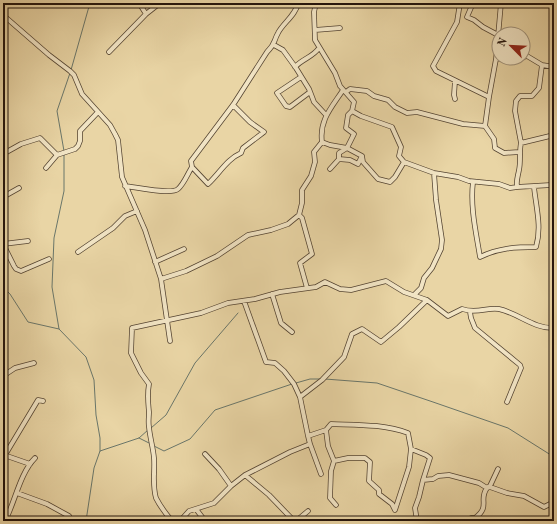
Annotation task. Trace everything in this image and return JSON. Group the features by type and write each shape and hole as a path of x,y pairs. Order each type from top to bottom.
{"street":[{"path":"139,3 146,14"},
{"path":"108,52 146,14 160,3"},
{"path":"233,105 250,122 264,132 243,148 241,153 233,157 208,184 192,167 191,161 233,105 264,57 274,45 278,33 295,11 298,3"},
{"path":"316,3 314,12 314,40 335,73 340,86 354,102 352,111 348,115 346,128 354,134 347,148 339,153 339,159 330,169"},
{"path":"460,3 457,22 433,66 436,71 489,97"},
{"path":"472,3 467,17 491,31"},
{"path":"492,3 497,3"},
{"path":"499,26 501,3"},
{"path":"3,15 49,55 74,74 82,94 110,125 118,140 121,172 125,186 137,211 161,279 170,341"},
{"path":"315,30 340,28"},
{"path":"274,45 283,50 310,92 314,102 326,116"},
{"path":"295,67 298,63 312,56 319,48"},
{"path":"531,58 542,65 554,67"},
{"path":"517,187 516,179 519,170 519,152 521,143 515,111 516,101 520,96 532,96 539,88 542,65"},
{"path":"495,66 485,126 494,139 495,148 504,153 519,152"},
{"path":"301,77 277,93 286,106 290,107 310,92"},
{"path":"554,78 554,101"},
{"path":"456,81 454,88 456,99"},
{"path":"161,279 186,271 217,256 248,235 271,230 288,224 299,215 302,203 302,190 311,176 315,162 314,152 322,142 320,130 326,116 344,91 350,89 367,91 374,96 388,100 395,107 407,113 417,112 463,124 485,126"},
{"path":"352,111 361,116 392,127 401,147 399,156 404,162 434,173 458,177 473,182 498,184 510,188 551,186 554,188"},
{"path":"46,168 57,155 75,149 78,146 80,141 80,131 98,112"},
{"path":"521,143 554,135"},
{"path":"3,154 21,144 40,138 57,155"},
{"path":"322,142 347,148 362,156"},
{"path":"362,156 363,162 378,179 390,182 395,177 404,162"},
{"path":"339,159 350,160 358,164 362,156"},
{"path":"125,186 173,191 178,188 192,167"},
{"path":"414,295 421,288 424,278 432,268 441,249 442,240 436,200 434,173"},
{"path":"473,182 472,198 475,230 480,257 499,250 515,247 536,247 538,238 538,214 534,187"},
{"path":"3,197 19,188"},
{"path":"78,252 113,228 125,216 137,211"},
{"path":"299,215 302,218 312,254 300,263 307,288"},
{"path":"28,241 3,244 16,269 21,271 49,259"},
{"path":"155,262 184,250"},
{"path":"172,521 164,512 157,499 153,486 153,450 148,426 147,395 149,384 141,373 131,353 132,328 201,313 228,303 316,287 325,282 340,289 351,290 386,281 404,292 427,300 448,316 462,309 470,312 498,308 538,325 554,328"},
{"path":"272,294 281,323 292,332"},
{"path":"300,397 323,379 344,357 352,334 362,329 381,342 427,300"},
{"path":"244,301 258,336 266,362 275,363 284,371 300,397 310,444 321,474"},
{"path":"470,312 475,328 520,365 521,368 507,402"},
{"path":"3,376 16,368 34,363"},
{"path":"30,464 4,455 38,400 43,401"},
{"path":"308,436 326,430 331,424 356,424 396,428 408,433 411,450 409,467 395,510 392,504 379,494 379,490 368,481 370,462 365,458 348,458 334,461"},
{"path":"326,430 328,446 334,461 331,471 330,498 336,505"},
{"path":"180,521 189,511 214,503 231,486 245,475 290,452 310,444"},
{"path":"411,450 426,455 430,458 423,480 420,497 415,508 417,521"},
{"path":"205,454 219,469 231,486"},
{"path":"5,521 30,464 35,458"},
{"path":"466,521 471,518 475,518 483,509 483,495 490,486 498,469"},
{"path":"245,475 295,521 308,511"},
{"path":"423,480 433,479 438,476 450,475 479,483 487,488 493,488 507,493 524,496 544,507 554,502"},
{"path":"17,493 47,504 69,516"},
{"path":"196,509 205,521"}],"waterway":[{"path":"71,70 90,3"},
{"path":"64,151 57,111 70,73"},
{"path":"64,154 64,191 54,238 52,287 59,329 86,357 94,380 100,451"},
{"path":"3,287 10,294 28,322 59,329"},
{"path":"151,428 166,415 195,363 238,313"},
{"path":"296,383 310,379 322,379"},
{"path":"325,379 377,383 433,402 508,428 554,457"},
{"path":"154,446 164,451 190,439 215,410 292,384"},
{"path":"86,521 94,468 100,451 139,438 148,430"},
{"path":"139,438 151,444"}]}
